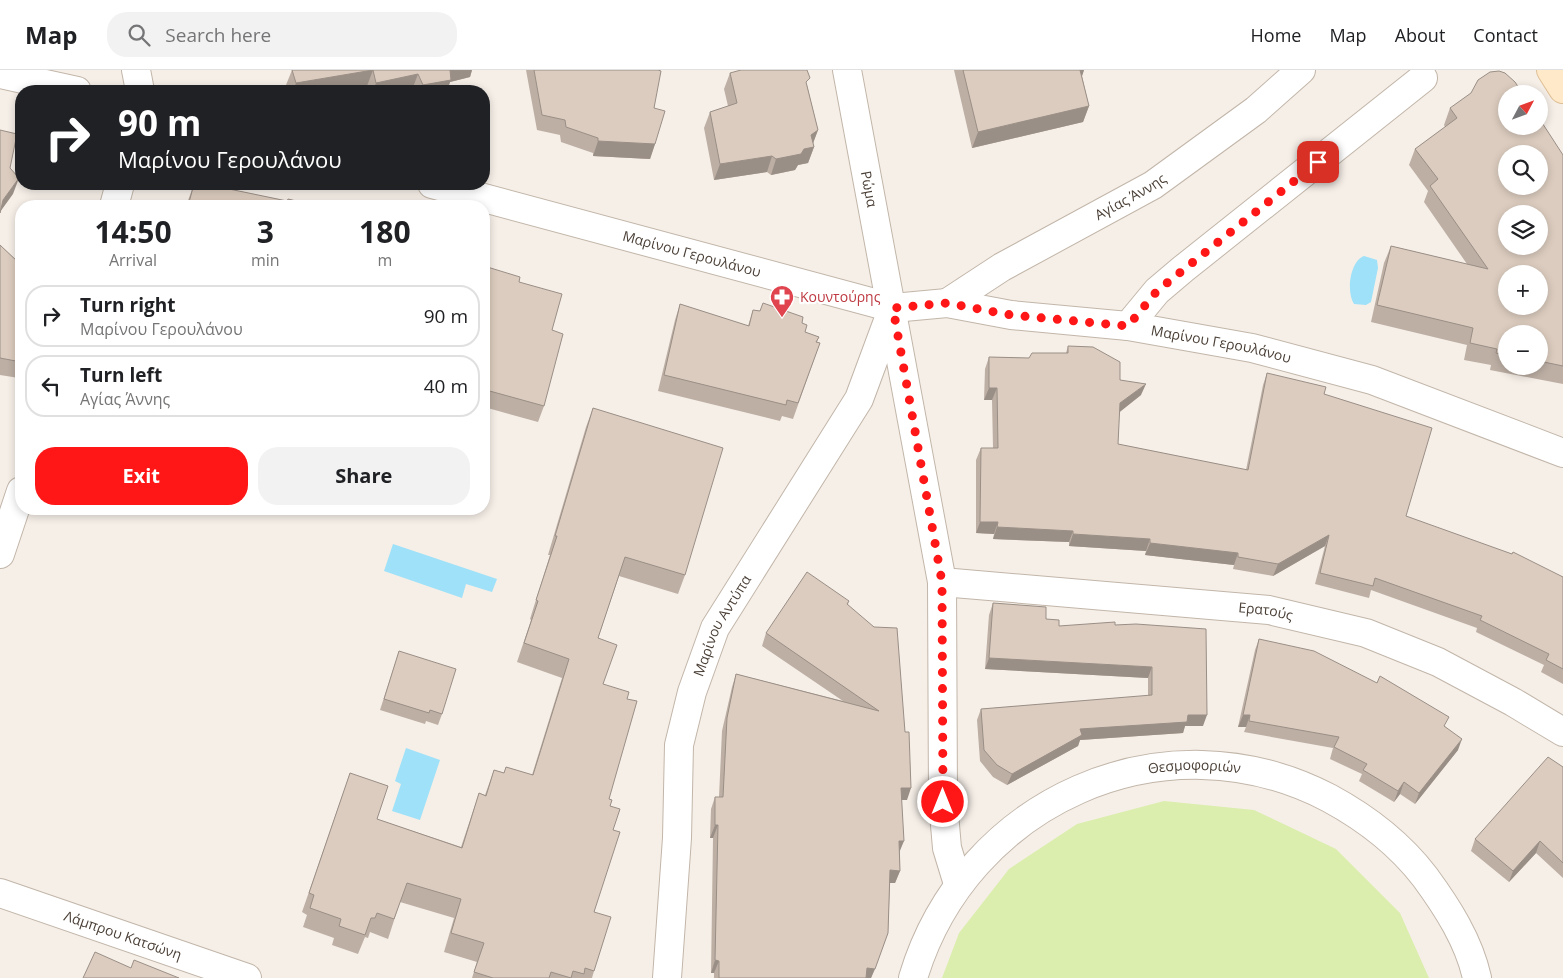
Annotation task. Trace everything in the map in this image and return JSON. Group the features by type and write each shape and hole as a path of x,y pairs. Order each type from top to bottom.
{"main road":[{"path":"1551,70 1563,89"}],"street":[{"path":"136,70 139,85"},
{"name":"Ρώμα","path":"847,70 893,308 942,582 943,802 947,848 958,884"},
{"name":"Αγίας Άννης","path":"947,303 1002,267 1153,185 1256,110 1301,70"},
{"path":"0,74 50,85"},
{"path":"1128,326 1157,291 1183,269 1422,78"},
{"name":"Μαρίνου Γερουλάνου","path":"454,190 893,308 947,303 1011,315 1128,326 1252,348 1372,380 1563,453"},
{"name":"Μαρίνου Αντύπα","path":"667,978 676,838 679,745 692,692 715,628 859,399 893,308"},
{"path":"0,554 15,509"},
{"name":"Ερατούς","path":"942,582 1269,610 1366,633 1438,662 1513,702 1563,732"},
{"name":"Θεσμοφοριών","path":"913,978 920,956 937,919 958,884 1001,838 1054,801 1104,780 1176,765 1240,768 1302,784 1358,814 1408,855 1447,906 1474,964 1477,978"},
{"name":"Λάμπρου Κατσώνη","path":"0,893 246,978"}],"green space":[{"path":"1164,801 1254,810 1336,849 1400,913 1429,978 942,978 959,933 1009,869 1077,824"}],"water":[{"path":"1364,256 1377,260 1378,268 1371,302 1366,305 1354,304 1350,292 1351,277 1355,264"},
{"path":"393,544 497,579 492,592 466,584 462,598 384,571"},
{"path":"406,748 440,760 420,820 392,811 401,784 395,781"}],"building":[{"path":"292,70 373,70 296,83"},
{"path":"373,70 450,70 451,80 423,85 418,74 376,83"},
{"path":"534,70 661,71 654,108 665,111 655,144 598,141 598,138 566,127 565,120 542,115"},
{"path":"741,70 807,70 810,78 806,82 818,130 811,135 814,147 804,149 801,154 776,159 772,156 720,164 710,112 737,103 730,73"},
{"path":"963,70 1080,70 1089,106 978,132"},
{"path":"1499,71 1505,73 1517,85 1498,85 1498,135 1548,135 1548,132 1563,155 1563,366 1548,363 1548,325 1498,325 1498,353 1496,353 1497,349 1470,343 1473,328 1377,305 1391,246 1488,269 1430,186 1438,179 1415,149 1457,118 1450,108 1471,93 1478,80 1490,72"},
{"path":"0,130 15,134 10,168 15,174 15,184 3,200 0,213"},
{"path":"192,190 234,190 282,200 190,200"},
{"path":"0,245 15,259 15,361 0,358"},
{"path":"490,268 520,277 519,282 562,294 552,330 563,334 544,406 490,391"},
{"path":"763,303 803,317 802,323 807,325 805,332 819,337 816,342 820,343 798,403 787,400 786,405 664,375 680,304 749,326 753,310 760,311"},
{"path":"1068,346 1093,347 1120,362 1120,380 1146,384 1120,403 1118,444 1248,470 1267,373 1326,387 1324,394 1432,428 1406,516 1512,554 1513,552 1563,577 1563,669 1546,660 1549,654 1480,620 1482,616 1375,578 1373,586 1320,573 1329,535 1278,564 1238,557 1238,553 1150,543 1150,539 1073,534 1073,531 997,527 998,522 980,522 981,448 998,448 997,388 989,388 989,357 1029,358 1032,353 1068,353"},
{"path":"593,408 723,448 685,575 625,557 598,638 617,645 603,684 629,692 627,699 637,701 609,799 612,800 610,806 620,809 613,830 620,832 594,912 611,917 594,971 585,968 584,974 573,971 571,978 551,972 549,978 493,978 474,972 484,943 451,933 461,899 407,883 394,919 377,913 375,918 371,918 365,935 339,926 341,919 310,908 314,895 309,893 350,773 388,786 377,819 462,848 479,793 486,796 494,770 504,773 506,767 533,775 569,659 524,643 538,601 536,600 557,536 555,536"},
{"path":"807,572 849,601 847,604 874,627 897,628 905,732 909,732 911,788 901,788 904,841 899,841 900,871 890,870 888,933 875,969 867,968 866,978 719,978 719,961 715,960 718,825 715,825 715,797 723,797 727,718 736,674 879,711 766,633"},
{"path":"993,603 1046,607 1046,619 1059,620 1059,626 1115,622 1115,625 1136,624 1206,629 1207,715 1188,715 1187,722 1080,729 1082,735 1012,774 997,765 984,750 981,709 1152,695 1152,667 989,658"},
{"path":"1259,639 1314,651 1377,683 1380,676 1449,717 1444,726 1462,739 1419,793 1404,782 1398,791 1363,770 1367,764 1334,747 1339,737 1249,721 1250,715 1243,715"},
{"path":"399,651 456,669 442,714 430,710 429,713 384,699"},
{"path":"1548,757 1563,767 1563,863 1540,841 1513,871 1475,839"},
{"path":"95,952 131,968 134,960 179,978 83,978"}],"place":[{"name":"Κουντούρης","path":"782,318"}],"route":[{"path":"943,802 942,582 893,308 947,303 1011,315 1128,326 1157,291 1318,162"}]}
